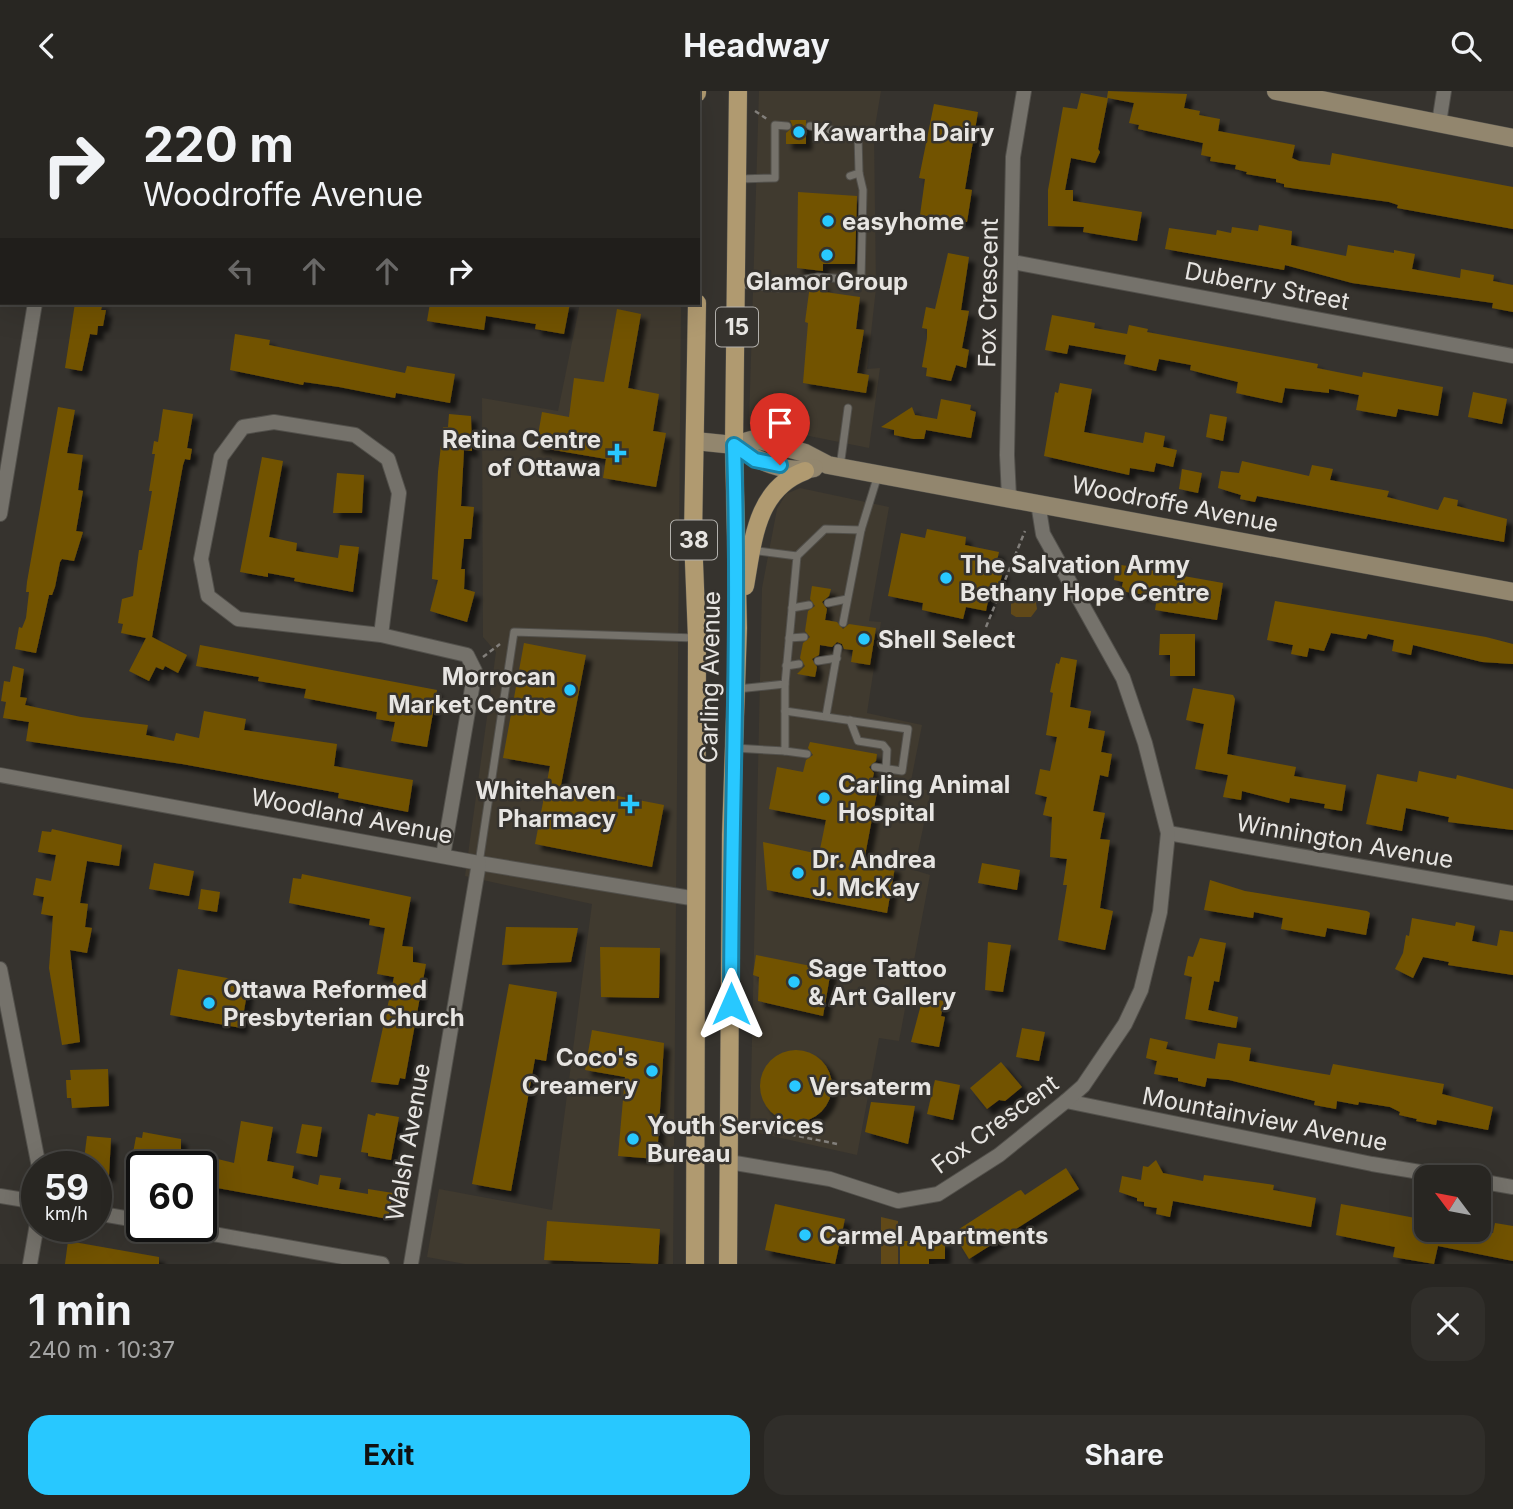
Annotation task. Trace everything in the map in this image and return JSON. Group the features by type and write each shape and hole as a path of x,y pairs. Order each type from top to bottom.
{"main road":[{"name":"Carling Avenue","path":"728,1264 734,748 738,628 734,445 738,91"},
{"path":"1276,91 1513,138"},
{"name":"Carling Avenue","path":"695,1264 697,638 693,537 697,305"},
{"name":"Woodroffe Avenue","path":"734,445 755,439 805,453 834,466 1513,592"},
{"path":"695,441 734,445"},
{"name":"Woodroffe Avenue","path":"734,445 755,460 805,471 834,466"},
{"path":"738,628 751,550 768,498 783,482 805,471"}],"street":[{"name":"Fox Crescent","path":"1009,497 1007,455 1013,262 1013,157 1024,91"},
{"path":"1439,123 1444,91"},
{"name":"Duberry Street","path":"1013,262 1513,356"},
{"path":"0,514 35,305"},
{"path":"381,635 400,493 388,459 355,435 274,422 243,427 221,457 201,559 208,596 238,619 381,635 467,655 475,671 443,856"},
{"name":"Fox Crescent","path":"729,1161 830,1179 898,1201 938,1194 999,1155 1083,1086 1125,1024 1140,990 1160,912 1168,833 1145,743 1123,678 1042,534 1038,503"},
{"name":"Woodland Avenue","path":"0,775 479,863 697,899"},
{"name":"Winnington Avenue","path":"1168,833 1513,893"},
{"name":"Walsh Avenue","path":"411,1264 479,863"},
{"path":"0,969 36,1151"},
{"name":"Mountainview Avenue","path":"1066,1101 1414,1171"},
{"path":"1491,1183 1513,1187"},
{"path":"0,1196 21,1199"},
{"path":"217,1235 382,1264"},
{"path":"30,1264 34,1242"}],"lane":[{"path":"738,179 775,178 775,125 787,126"},
{"path":"737,284 779,288 794,281 818,277 861,280 863,190 859,173 858,135 810,126"},
{"path":"849,176 859,173"},
{"path":"834,466 848,408"},
{"path":"843,623 860,530 878,474"},
{"path":"785,751 786,666 797,556 825,529 860,530"},
{"path":"751,550 797,556"},
{"path":"828,603 847,600"},
{"path":"792,608 809,605"},
{"path":"479,863 513,632 697,638"},
{"path":"789,638 804,636"},
{"path":"825,716 838,648"},
{"path":"818,661 837,658"},
{"path":"786,666 799,664"},
{"path":"737,689 785,684"},
{"path":"785,711 908,729 902,771 875,767"},
{"path":"850,720 858,741 883,745 887,750 886,769"},
{"path":"734,748 807,754"}],"path":[{"path":"755,418 773,406 780,397"},
{"path":"986,627 1025,530"},
{"path":"470,661 490,655 513,632"},
{"path":"749,1126 837,1144"}],"shaded area":[{"path":"759,91 881,91 874,133 876,288 867,369 880,368 869,448 749,424"},
{"path":"580,305 681,305 673,1264 465,1264 427,1257 439,1189 552,1210 592,904 465,876 496,652 483,637 482,398 558,411"},
{"path":"800,488 889,507 869,621 881,622 867,713 922,725 910,786 931,791 914,870 930,875 899,1041 879,1038 857,1155 750,1131 762,588 777,509 786,494"},
{"path":"1021,586 1035,596 1037,609 1031,617 1016,617 1011,614 1011,604"},
{"path":"881,1217 898,1221 898,1264 881,1264"}],"building":[{"path":"1108,91 1187,94 1184,108 1200,111 1199,115 1220,119 1218,131 1295,145 1292,158 1299,161 1330,165 1332,153 1513,187 1513,229 1397,208 1398,205 1389,202 1284,187 1284,184 1276,182 1276,179 1246,174 1247,172 1235,169 1236,165 1210,161 1211,157 1201,155 1203,143 1138,129 1139,125 1129,123 1134,103 1108,98 1098,149 1100,152 1095,163 1071,158 1065,190 1073,190 1073,201 1142,212 1137,241 1083,232 1084,227 1048,226 1048,190 1063,107 1077,109 1081,93 1107,98"},
{"path":"934,104 978,112 965,189 972,190 967,222 920,215 925,179 919,178"},
{"name":"Kawartha Dairy","path":"790,120 806,120 806,144 786,144 786,133 793,127"},
{"name":"easyhome","path":"798,192 857,196 855,264 823,264 823,271 797,268"},
{"path":"1259,225 1292,231 1291,245 1346,256 1348,245 1394,253 1394,250 1415,254 1412,269 1460,278 1461,269 1494,275 1493,281 1513,285 1513,312 1492,308 1493,303 1352,283 1285,265 1284,270 1165,249 1169,228 1216,235 1217,230 1231,233 1232,227 1258,231"},
{"path":"948,253 969,257 961,310 969,311 962,348 969,350 966,368 956,365 951,381 926,376 927,368 922,367 927,338 927,329 922,328 926,307 935,309"},
{"path":"823,283 825,292 860,297 856,329 864,330 857,373 869,375 866,393 803,383 808,323 805,322 810,285"},
{"path":"75,305 102,305 101,310 106,310 103,326 98,326 97,335 90,334 82,371 65,368"},
{"path":"430,305 570,305 564,334 535,329 536,324 486,316 484,330 427,321"},
{"path":"617,309 641,314 628,388 659,394 653,431 666,433 656,487 603,478 606,459 536,447 542,412 569,417 574,378 604,382"},
{"path":"1052,315 1095,323 1094,328 1127,334 1129,325 1148,329 1147,332 1318,364 1317,368 1362,377 1363,372 1443,387 1438,416 1398,409 1396,417 1356,410 1359,395 1329,389 1329,393 1285,388 1282,403 1236,393 1238,382 1190,370 1191,365 1159,359 1156,371 1124,364 1126,355 1069,345 1067,354 1045,350"},
{"path":"235,334 270,340 269,345 405,373 407,366 455,374 450,403 396,393 395,398 304,382 303,385 230,370"},
{"path":"1060,383 1092,389 1084,432 1143,443 1145,432 1165,436 1163,447 1177,450 1173,467 1156,463 1154,472 1130,468 1129,475 1044,456 1055,392 1058,393"},
{"path":"1473,392 1507,399 1502,424 1468,417"},
{"path":"941,399 971,405 970,410 976,412 971,438 926,430 924,439 914,439 894,435 894,430 881,427 912,407 915,415 937,419"},
{"path":"58,407 75,410 67,453 83,455 78,490 83,491 76,531 83,532 74,561 62,559 60,562 55,587 52,595 49,595 36,653 15,649 19,627 22,628 26,618 29,592 26,592 27,582"},
{"path":"163,409 193,414 187,448 192,449 190,460 185,459 183,465 152,637 187,655 178,673 165,666 163,670 156,667 149,681 129,671 146,638 121,633 123,624 118,623 122,599 133,596 139,550 142,550 152,491 149,491 155,454 152,454 154,441 158,442"},
{"path":"449,414 471,416 472,451 464,450 461,506 474,507 471,539 464,539 461,569 465,569 464,589 475,592 467,622 430,611 438,580 432,579 438,472 443,427 448,427"},
{"path":"1210,414 1227,417 1223,441 1206,437"},
{"path":"262,457 283,461 269,537 297,543 296,551 338,558 340,545 359,547 353,592 294,581 295,578 268,573 268,577 240,572"},
{"path":"1242,461 1309,476 1312,465 1333,469 1330,480 1389,491 1387,497 1438,510 1444,497 1458,500 1457,506 1507,519 1504,542 1257,496 1255,502 1240,499 1241,495 1218,488 1221,471 1239,473"},
{"path":"1182,469 1202,473 1198,493 1179,489"},
{"path":"337,473 364,475 362,513 333,513"},
{"name":"The Salvation Army Bethany Hope Centre","path":"927,529 966,537 965,545 999,552 995,569 1003,571 999,587 991,586 986,611 966,607 963,619 922,610 923,603 888,596 901,533 925,538"},
{"path":"1116,564 1223,583 1217,620 1155,610 1157,597 1121,591 1123,582 1114,580"},
{"path":"812,586 831,589 829,596 822,602 827,609 825,620 837,622 843,629 849,624 876,628 870,665 851,662 853,650 844,649 842,644 837,642 832,647 820,645 819,655 812,659 817,667 815,677 797,674 805,666 800,658 803,643 810,637 805,631 808,611 815,606 810,599"},
{"path":"1275,601 1513,644 1513,664 1482,662 1413,645 1411,655 1392,651 1394,640 1368,634 1366,639 1331,633 1324,651 1309,648 1307,657 1291,654 1293,645 1267,640"},
{"path":"1160,634 1195,634 1195,676 1170,676 1170,655 1159,655"},
{"path":"524,643 586,655 561,785 664,805 652,867 535,844 550,766 503,758"},
{"path":"200,645 437,690 427,747 391,741 395,722 376,719 377,712 304,698 306,689 258,681 259,677 196,666"},
{"path":"1061,657 1077,660 1070,707 1091,711 1088,728 1105,731 1101,752 1112,754 1108,777 1100,775 1093,811 1105,813 1100,839 1110,840 1100,908 1113,911 1105,950 1058,940 1067,885 1063,885 1067,859 1050,857 1052,817 1043,815 1047,797 1035,794 1040,769 1050,771 1057,737 1046,735 1053,693 1050,692 1056,663 1059,664"},
{"path":"13,666 24,669 20,697 27,698 25,705 81,717 148,725 146,735 174,741 176,733 199,738 204,711 246,719 244,730 337,744 334,766 413,780 408,812 338,798 339,793 182,764 26,741 29,722 3,718 6,702 1,701 4,681 10,682"},
{"path":"1193,688 1233,695 1235,699 1227,754 1296,767 1294,776 1346,785 1342,811 1324,808 1325,804 1290,798 1289,803 1242,791 1241,800 1223,797 1228,775 1195,769 1204,724 1186,720"},
{"path":"810,742 877,754 876,761 869,767 874,773 871,785 878,787 864,861 895,867 887,913 767,890 763,842 819,854 826,820 769,809 777,767 803,772 806,760 813,755 808,748"},
{"path":"1419,771 1456,779 1457,775 1513,789 1513,830 1448,822 1449,817 1406,808 1402,831 1366,824 1377,774 1417,782"},
{"path":"52,829 122,845 119,866 87,861 80,903 88,904 85,927 92,928 87,953 70,950 80,1042 62,1045 49,968 53,916 41,914 44,897 33,895 36,878 51,881 56,855 38,852 42,831 51,832"},
{"path":"154,863 194,871 189,896 149,889"},
{"path":"982,863 1020,870 1017,890 978,883"},
{"path":"302,874 411,897 402,946 413,947 413,962 426,964 405,1079 400,1078 398,1085 371,1082 394,977 377,974 385,928 369,925 370,919 289,903 293,878 301,879"},
{"path":"1210,880 1245,891 1367,911 1370,913 1366,935 1327,928 1325,937 1281,929 1283,918 1254,912 1253,918 1204,910"},
{"path":"201,889 220,892 217,912 198,909"},
{"path":"1412,918 1455,926 1456,922 1475,926 1472,941 1497,946 1500,930 1513,932 1513,975 1448,965 1449,962 1423,957 1413,978 1395,969 1403,953 1406,935 1409,936"},
{"path":"506,927 578,928 571,962 502,965"},
{"path":"1200,938 1226,943 1219,982 1214,981 1208,1010 1238,1017 1236,1028 1185,1019 1192,977 1184,975 1188,956 1193,957"},
{"path":"988,942 1011,945 1003,992 985,990"},
{"path":"600,947 660,948 659,998 601,997"},
{"name":"Sage Tattoo & Art Gallery","path":"756,955 831,970 823,1016 758,1001 759,977 753,975"},
{"name":"Ottawa Reformed Presbyterian Church","path":"178,969 249,982 241,1028 170,1015"},
{"path":"509,984 557,992 546,1061 535,1059 511,1191 472,1184"},
{"path":"923,997 944,1001 941,1016 945,1017 939,1047 911,1042"},
{"path":"1022,1028 1045,1032 1039,1061 1016,1057"},
{"path":"592,1030 664,1043 657,1159 618,1156 625,1077 585,1070"},
{"path":"1150,1038 1168,1042 1166,1049 1215,1059 1218,1043 1251,1048 1249,1061 1330,1075 1333,1064 1444,1084 1442,1094 1493,1107 1488,1130 1437,1120 1436,1125 1416,1121 1417,1119 1399,1115 1400,1112 1390,1107 1359,1102 1358,1105 1337,1101 1336,1109 1314,1105 1315,1101 1229,1080 1207,1078 1205,1087 1178,1081 1178,1078 1154,1074 1157,1061 1146,1058"},
{"name":"Versaterm","path":"796,1050 816,1056 826,1066 832,1086 826,1106 816,1116 796,1122 776,1116 766,1106 760,1086 766,1066 776,1056"},
{"path":"1001,1062 1022,1087 1005,1101 999,1100 987,1109 970,1088"},
{"path":"108,1069 109,1106 72,1108 71,1098 67,1098 66,1080 71,1080 70,1070"},
{"path":"935,1080 960,1085 953,1120 927,1114"},
{"path":"871,1102 915,1106 908,1144 865,1132"},
{"path":"376,1113 399,1117 391,1160 361,1152 368,1114 375,1116"},
{"path":"241,1121 273,1127 267,1161 294,1166 292,1178 318,1185 320,1175 341,1178 339,1189 368,1194 368,1189 393,1193 388,1219 217,1188 217,1159 234,1163"},
{"path":"302,1124 322,1127 317,1157 296,1153"},
{"path":"143,1132 181,1139 181,1150 185,1151 133,1151 136,1137 142,1138"},
{"path":"87,1136 111,1138 110,1151 85,1151"},
{"path":"1156,1160 1163,1173 1203,1181 1204,1175 1274,1185 1273,1190 1316,1198 1311,1227 1173,1201 1170,1217 1156,1214 1157,1208 1144,1206 1144,1202 1137,1201 1137,1198 1119,1192 1122,1176 1141,1180 1143,1166 1148,1167"},
{"path":"1066,1168 1079,1189 969,1259 953,1233 1018,1191 1021,1190 1025,1195"},
{"name":"Carmel Apartments","path":"775,1204 845,1219 835,1264 765,1250"},
{"path":"1341,1204 1414,1218 1414,1243 1491,1243 1495,1223 1513,1226 1513,1261 1438,1246 1434,1264 1393,1257 1395,1247 1336,1235"},
{"path":"547,1221 660,1229 658,1264 544,1260"},
{"path":"900,1241 945,1241 945,1259 929,1259 929,1264 900,1264"},
{"path":"68,1242 159,1257 159,1264 65,1264"}],"place":[{"name":"Kawartha Dairy","path":"799,132"},
{"name":"easyhome","path":"828,221"},
{"name":"Glamor Group","path":"827,255"},
{"name":"Retina Centre of Ottawa","path":"617,453"},
{"name":"The Salvation Army Bethany Hope Centre","path":"946,578"},
{"name":"Shell Select","path":"864,639"},
{"name":"Morrocan Market Centre","path":"570,690"},
{"name":"Carling Animal Hospital","path":"824,798"},
{"name":"Whitehaven Pharmacy","path":"630,804"},
{"name":"Dr. Andrea J. McKay","path":"798,873"},
{"name":"Sage Tattoo & Art Gallery","path":"794,982"},
{"name":"Ottawa Reformed Presbyterian Church","path":"209,1003"},
{"name":"Coco's Creamery","path":"652,1071"},
{"name":"Versaterm","path":"795,1086"},
{"name":"Youth Services Bureau","path":"633,1139"},
{"name":"Carmel Apartments","path":"805,1235"}],"route":[{"path":"731,1004 731,835 738,628 734,445 755,460 780,465"}]}
